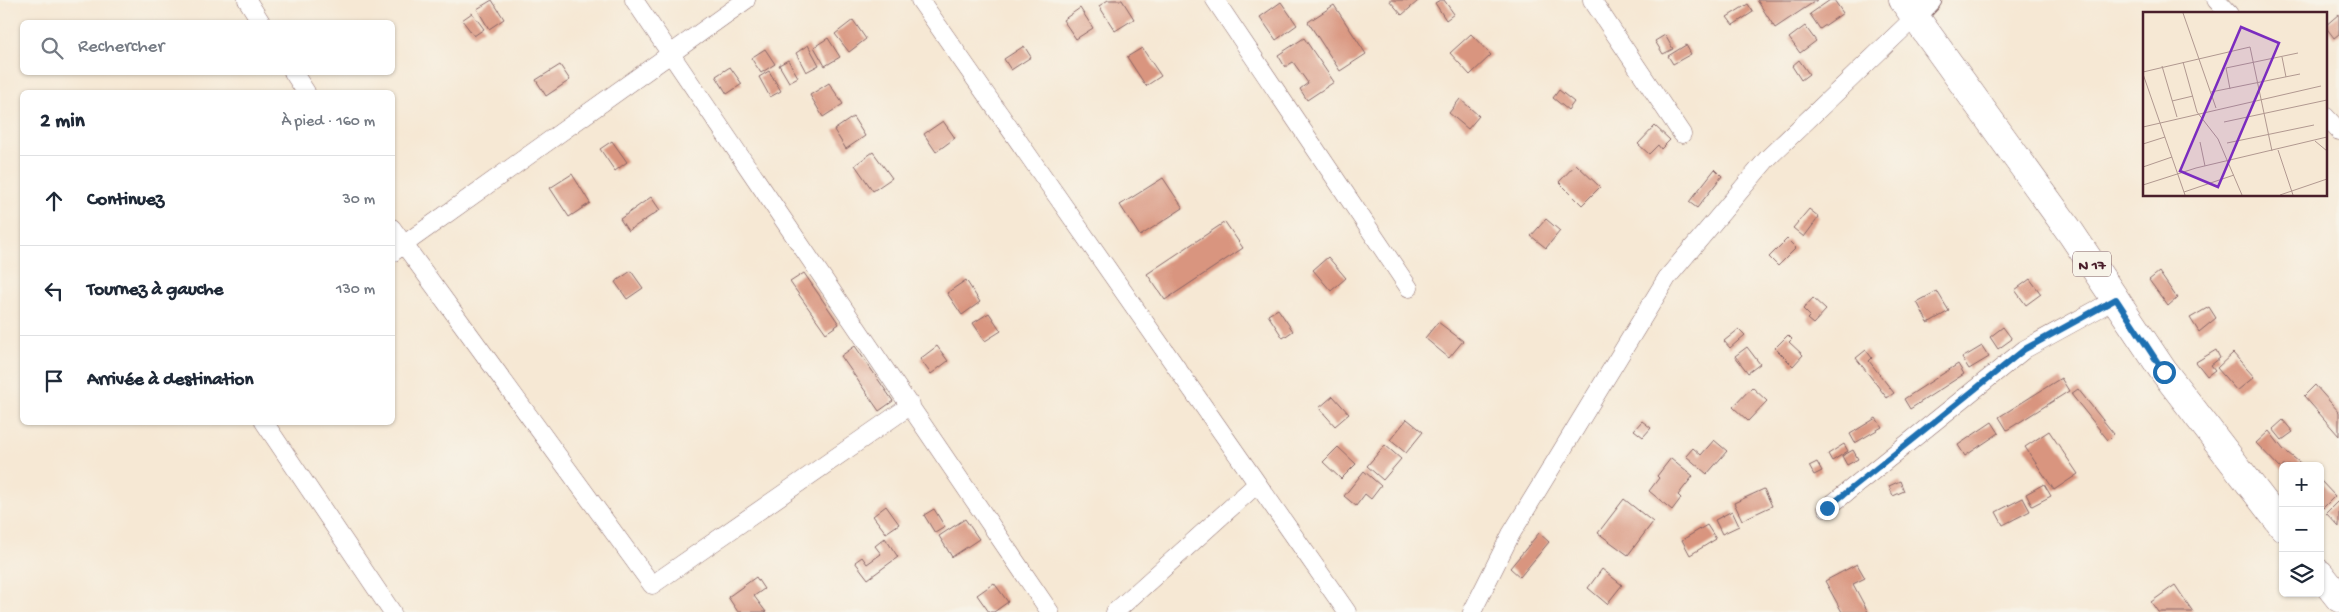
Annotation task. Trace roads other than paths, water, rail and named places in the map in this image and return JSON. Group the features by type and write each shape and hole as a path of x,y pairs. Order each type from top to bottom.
{"main road":[{"name":"N 17","path":"1916,5 2189,406 2279,521"},
{"path":"2324,579 2339,598"}],"street":[{"path":"247,0 260,20"},
{"path":"634,0 1050,612"},
{"path":"746,0 670,52 398,249 652,585 911,405"},
{"path":"920,0 1347,612"},
{"path":"1215,0 1409,288"},
{"path":"1592,0 1682,134"},
{"path":"2216,0 2227,12"},
{"path":"1472,612 1511,534 1667,278 1767,159 1916,5"},
{"path":"295,75 305,90"},
{"path":"2326,117 2339,131"},
{"path":"1827,508 2025,349 2116,299"},
{"path":"266,425 392,612"},
{"path":"1115,612 1257,484"}]}
